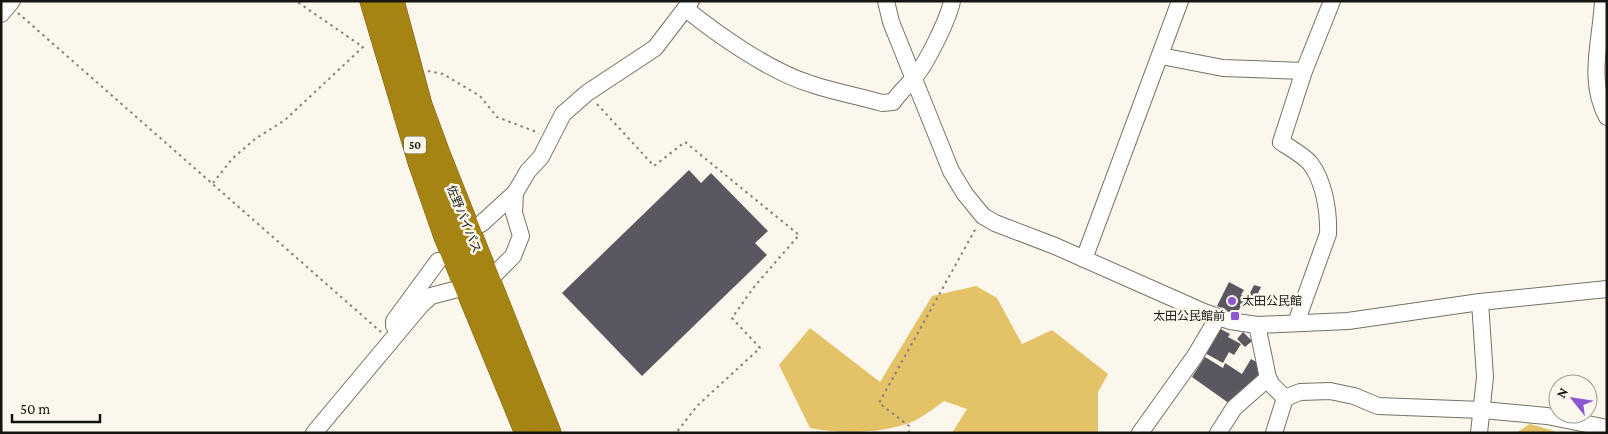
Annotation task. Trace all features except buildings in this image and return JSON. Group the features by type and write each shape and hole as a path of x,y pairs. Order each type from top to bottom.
{"highway":[{"name":"佐野バイパス","path":"372,1 420,162 445,234 477,284 549,433"},
{"name":"佐野バイパス","path":"392,1 420,105 438,154 477,284 527,433"}],"street":[{"path":"886,1 891,22 952,171 965,194 984,216 1015,232 1084,259 1218,317 1257,325 1348,321 1480,302 1607,289"},
{"path":"481,224 515,193 528,171 541,157 562,114 587,93 655,48 688,5 708,27 758,59 810,84 882,103 893,102 902,89 914,78 942,27 952,1"},
{"path":"1084,259 1180,1"},
{"path":"1296,323 1328,234 1328,219 1324,195 1314,170 1308,161 1282,142 1304,71 1332,1"},
{"path":"1603,1 1595,80 1599,100 1607,118"},
{"path":"1161,56 1224,68 1304,71"},
{"path":"314,433 421,305 432,296 477,284 513,256 521,236 514,213 515,193"},
{"path":"392,341 394,321 438,261"},
{"path":"1479,433 1485,377 1480,302"},
{"path":"1140,433 1195,356 1218,317"},
{"path":"1257,325 1268,378 1285,398"},
{"path":"1218,433 1234,408 1268,378"},
{"path":"1285,398 1300,392 1330,391 1354,396 1378,406 1482,410 1554,418 1607,428"},
{"path":"1274,433 1285,398"}],"path":[{"path":"212,184 232,160 255,139 285,120 363,47 296,1"},
{"path":"7,5 392,341"},
{"path":"411,70 443,74 480,96 497,117 550,137"},
{"path":"587,93 654,166 685,142 799,235 754,287 732,318 760,348 697,406 676,433"},
{"path":"909,433 909,426 879,403 984,216"}],"shaded area":[{"path":"976,286 997,298 1022,344 1052,330 1108,374 1098,392 1098,433 952,433 967,409 944,401 912,422 887,429 848,432 810,428 779,365 810,328 880,382 932,296"},
{"path":"1530,424 1554,431 1556,433 1516,433"}],"place":[{"name":"太田公民館","path":"1232,301"},
{"name":"太田公民館前","path":"1235,316"}]}
